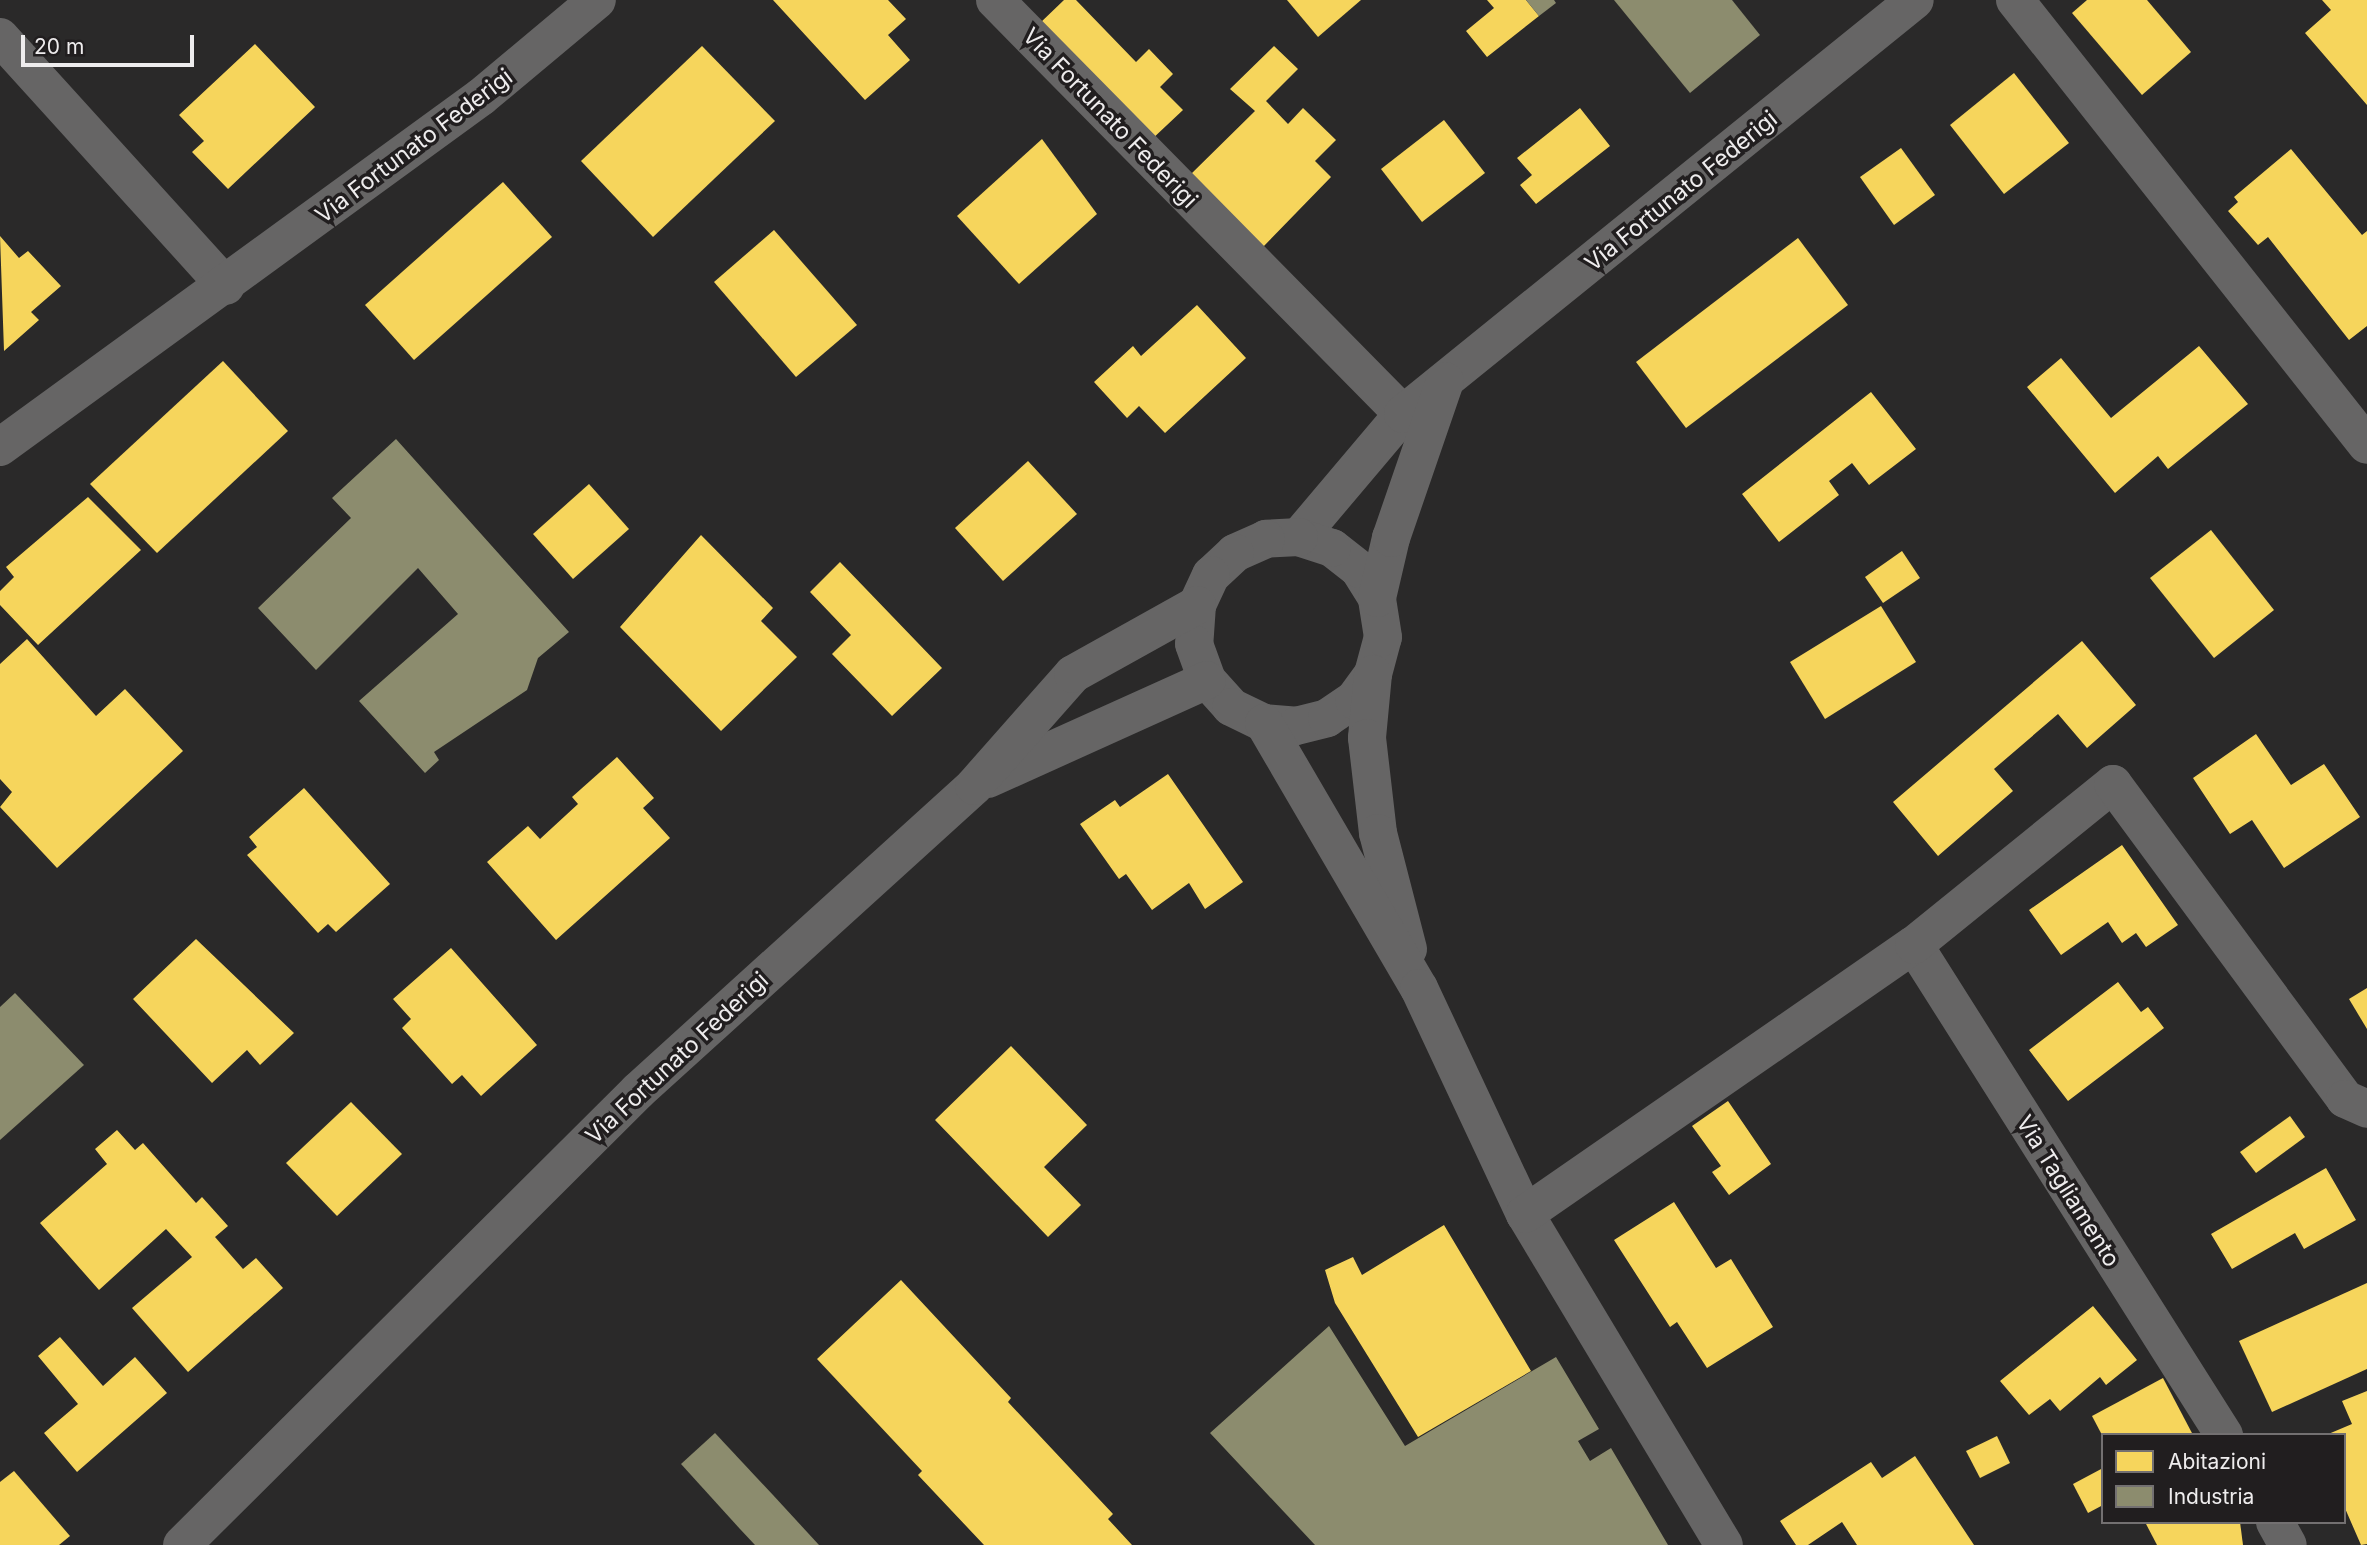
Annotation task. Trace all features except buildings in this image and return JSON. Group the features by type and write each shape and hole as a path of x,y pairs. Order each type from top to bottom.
{"street":[{"name":"Via Fortunato Federigi","path":"0,447 226,286 481,97 597,0"},
{"name":"Via Fortunato Federigi","path":"995,0 1403,414"},
{"name":"Via Fortunato Federigi","path":"1299,537 1403,414 1915,0"},
{"path":"2015,0 2367,445"},
{"path":"0,37 226,286"},
{"path":"1419,988 1378,833 1367,738 1373,674 1383,637 1377,598 1445,381"},
{"path":"1373,674 1354,700 1327,718 1296,726 1264,723 1231,707 1207,680 1194,645 1197,605 1211,575 1235,553 1266,540 1299,537 1350,562 1377,598"},
{"name":"Via Fortunato Federigi","path":"182,1545 638,1091 974,786 1073,674 1197,605"},
{"path":"974,786 1207,680"},
{"path":"1264,723 1419,988 1525,1214 1724,1545"},
{"path":"1525,1214 1914,945 2113,784 2321,1069 2345,1099 2367,1109"},
{"name":"Via Tagliamento","path":"1914,945 2223,1433"},
{"path":"2276,1524 2288,1545"}]}
